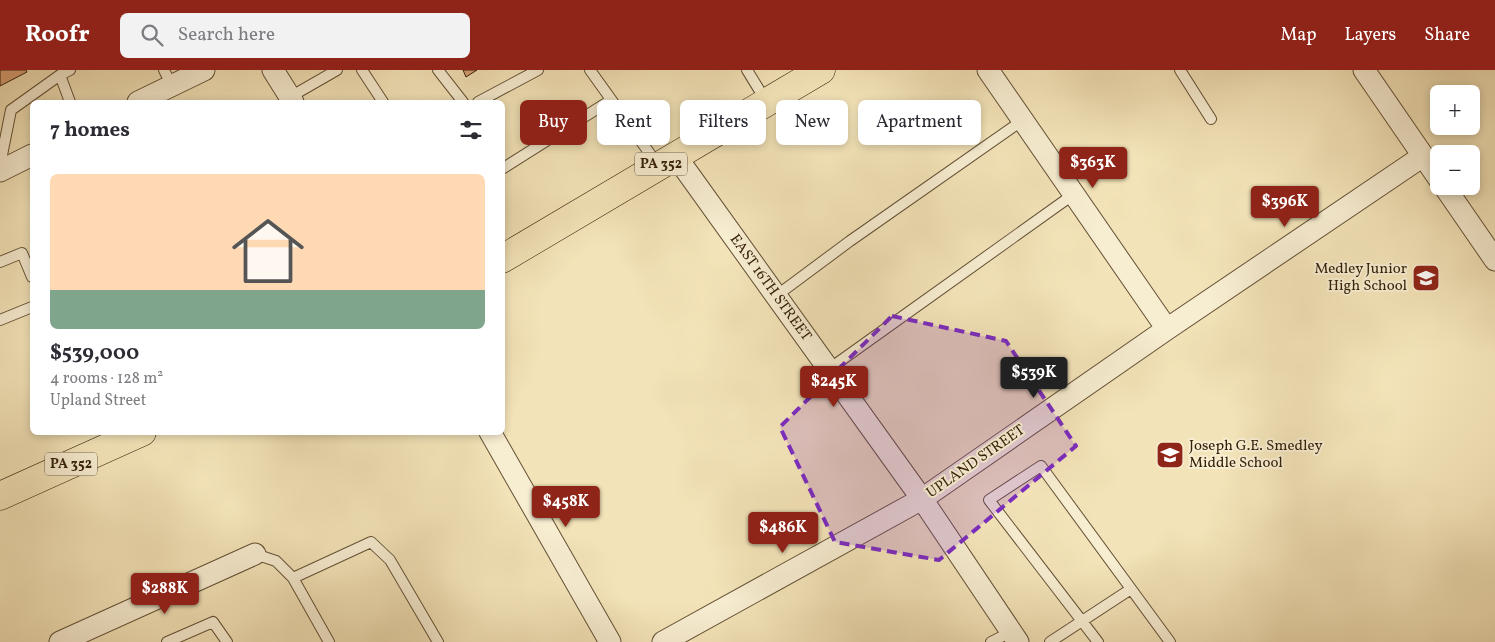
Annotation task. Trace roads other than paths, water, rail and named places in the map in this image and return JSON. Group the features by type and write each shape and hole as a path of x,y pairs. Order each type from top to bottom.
{"main road":[{"name":"PA 352","path":"766,102 821,70"},
{"name":"PA 352","path":"505,257 692,145"},
{"name":"PA 352","path":"0,496 135,435"}],"street":[{"path":"140,100 168,78 204,70"},
{"path":"273,70 291,100"},
{"path":"988,70 1167,329"},
{"path":"1364,70 1430,166"},
{"path":"0,171 30,156"},
{"name":"UPLAND STREET","path":"663,642 922,499 1167,329 1423,156"},
{"name":"EAST 16TH STREET","path":"666,160 776,296 922,499 1014,637"},
{"path":"1450,195 1495,260"},
{"path":"492,435 610,642"},
{"path":"60,642 255,554"}],"lane":[{"path":"291,100 337,70"},
{"path":"362,70 382,100"},
{"path":"438,70 461,100"},
{"path":"482,100 538,70"},
{"path":"590,70 611,100"},
{"path":"747,70 765,100"},
{"path":"1180,70 1212,120"},
{"path":"0,165 11,110 65,72 70,100"},
{"path":"505,168 597,109"},
{"path":"776,296 850,241 1023,120"},
{"path":"652,145 666,160"},
{"path":"829,369 1074,194"},
{"path":"0,262 22,253 30,272"},
{"path":"0,320 30,308"},
{"path":"1098,642 989,500 1041,466 1170,642"},
{"path":"293,578 371,542 390,560 438,642"},
{"path":"255,554 276,561 293,578 329,642"},
{"path":"1050,642 1131,589"},
{"path":"167,642 213,622 227,642"},
{"path":"992,642 1014,637"}],"place":[{"name":"Medley Junior High School","path":"1426,278"},
{"name":"Joseph G.E. Smedley Middle School","path":"1170,455"}]}
